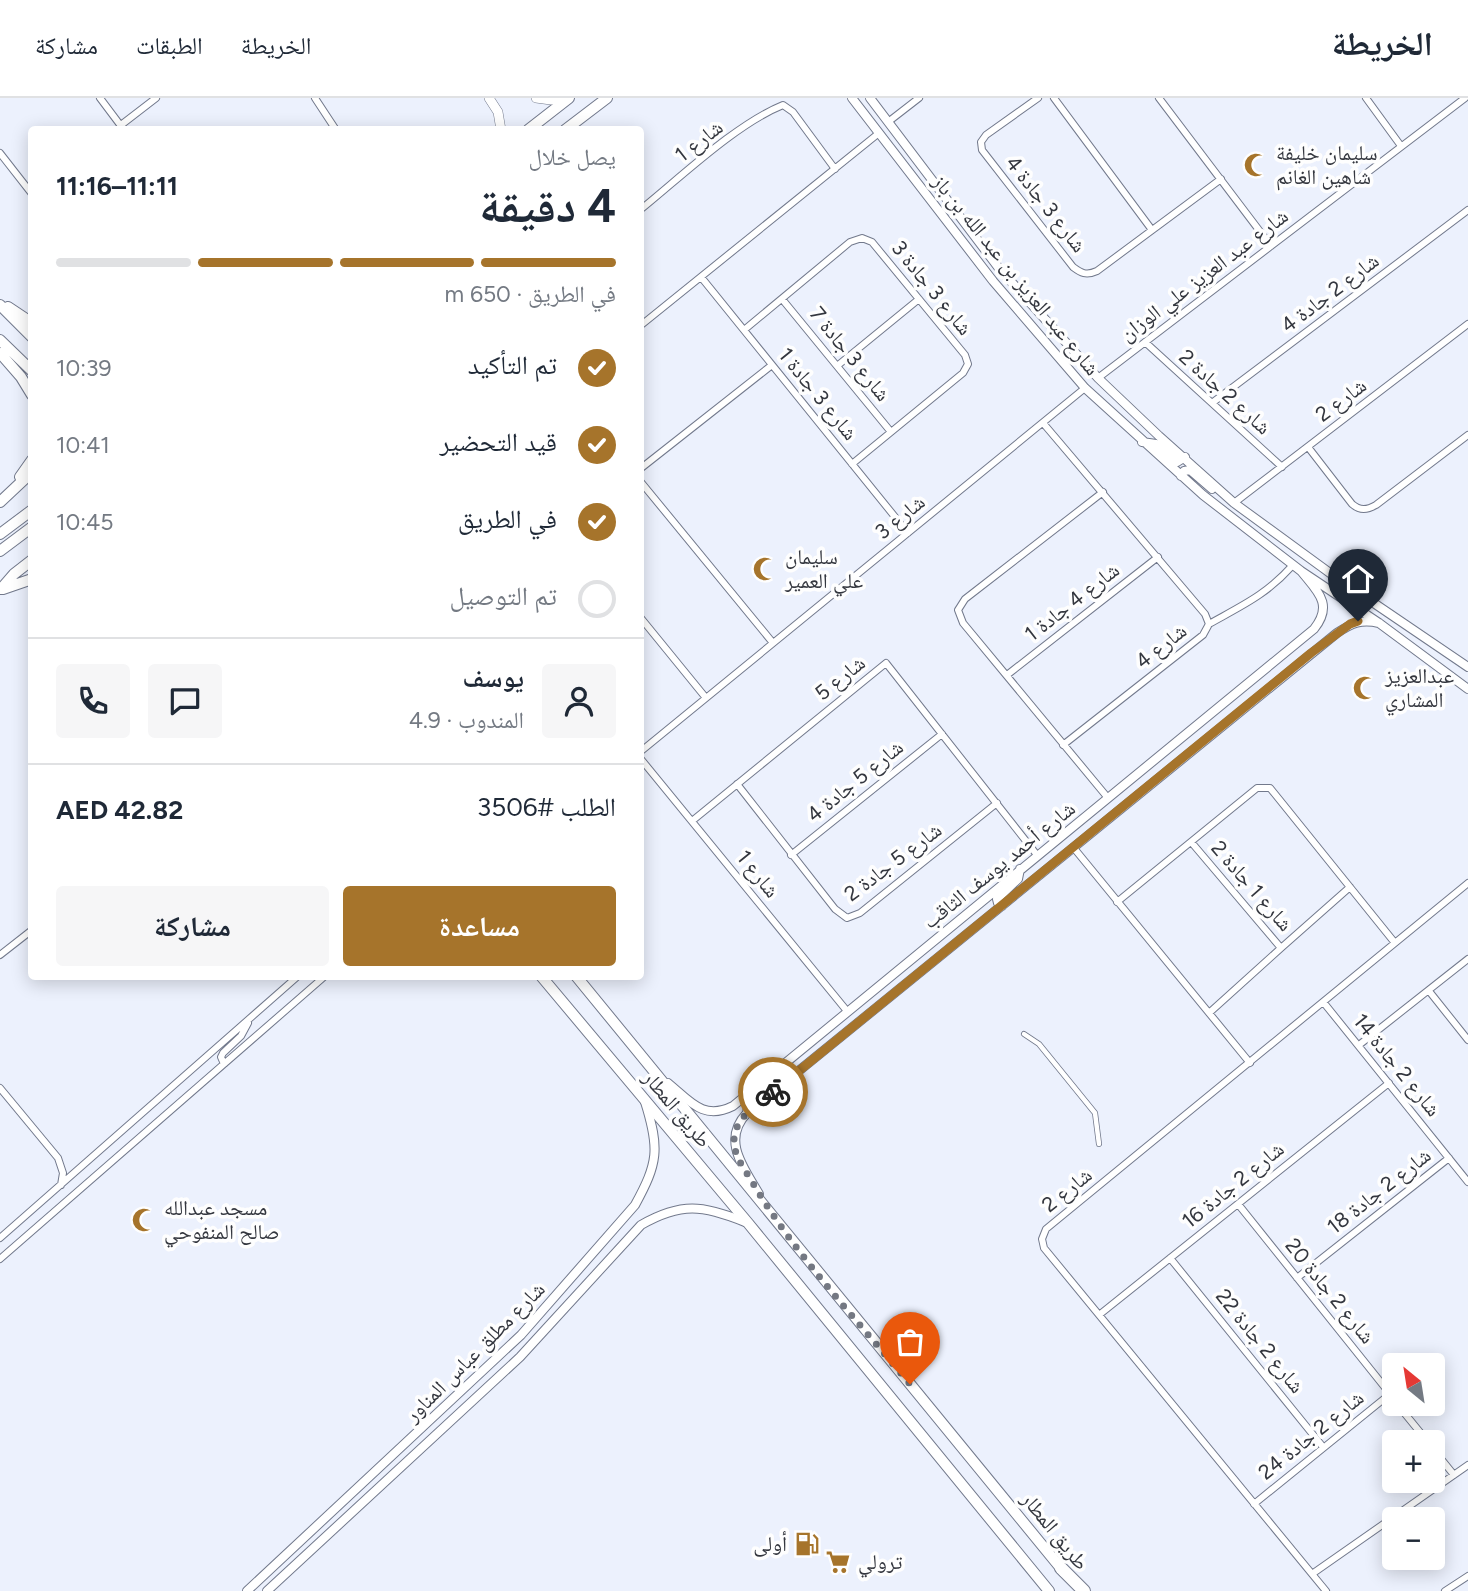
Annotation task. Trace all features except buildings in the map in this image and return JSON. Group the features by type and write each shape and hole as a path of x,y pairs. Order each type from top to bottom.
{"highway":[{"path":"533,126 567,98"},
{"path":"570,126 607,98"},
{"path":"0,303 28,321"},
{"path":"0,303 28,333"},
{"path":"0,340 28,367"},
{"path":"0,353 28,388"},
{"path":"4,498 28,465"},
{"path":"4,498 28,476"},
{"path":"4,498 28,485"},
{"path":"0,534 28,513"},
{"path":"0,551 28,530"},
{"path":"1,589 28,563"},
{"path":"1,589 28,580"},
{"name":"طريق المطار","path":"544,980 748,1223 1049,1591"},
{"name":"طريق المطار","path":"579,980 1079,1591"},
{"path":"1061,1568 1084,1591"}],"main road":[{"path":"489,98 498,112 500,126"},
{"path":"536,98 567,98"}],"street":[{"path":"100,98 122,126"},
{"path":"124,126 156,98"},
{"path":"315,98 333,126"},
{"name":"شارع عبد العزيز بن عبد الله بن باز","path":"852,98 993,281 1085,388 1142,442 1293,565 1379,623 1468,689"},
{"name":"شارع عبد العزيز بن عبد الله بن باز","path":"870,98 998,267 1098,378 1234,503 1334,576 1468,667"},
{"path":"888,122 919,98"},
{"name":"شارع 3 جادة 4","path":"1038,98 986,135 981,142 982,150 1073,267 1081,273 1089,275 1221,179"},
{"path":"1054,98 1152,230"},
{"path":"1159,98 1271,246"},
{"path":"1366,98 1401,146"},
{"name":"شارع عبد العزيز علي الوزان","path":"1098,378 1465,98"},
{"name":"شارع 1","path":"644,207 716,148 767,111 783,105 793,112 835,169"},
{"path":"644,323 879,133"},
{"path":"0,153 28,189"},
{"name":"شارع 2 جادة 4","path":"1212,403 1468,210"},
{"name":"شارع 3 جادة 3","path":"744,330 850,242 866,238 965,355 968,364 963,373 852,464"},
{"path":"964,244 971,247 988,270 991,272 998,267"},
{"name":"شارع 3 جادة 1","path":"701,277 908,533"},
{"path":"993,281 999,278 1026,305 1035,309"},
{"name":"شارع 3 جادة 7","path":"782,299 891,432"},
{"path":"837,366 919,299"},
{"name":"شارع 2","path":"1234,503 1468,324"},
{"name":"شارع 2 جادة 2","path":"1145,342 1282,467"},
{"path":"644,466 772,365"},
{"name":"شارع 3","path":"644,749 1085,388"},
{"name":"شارع 4","path":"1043,423 1158,557 1205,614 1209,624 1203,635 1063,745"},
{"path":"1308,447 1352,504 1364,510 1376,505 1468,435"},
{"path":"1142,442 1156,444 1177,462 1185,457"},
{"path":"1181,475 1190,470 1212,489 1222,492"},
{"path":"644,486 772,643"},
{"path":"1103,492 965,599 958,610 963,624 1108,798"},
{"name":"شارع 4 جادة 1","path":"1007,676 1158,557"},
{"path":"1209,624 1262,594 1276,584 1293,565"},
{"name":"شارع أحمد يوسف الثاقب","path":"647,1065 699,1109 715,1112 733,1106 1307,635 1320,621 1324,611 1322,597 1301,571"},
{"name":"شارع أحمد يوسف الثاقب","path":"775,1220 735,1149 735,1131 747,1113 1291,669 1350,624 1364,620 1379,623"},
{"path":"644,622 706,698"},
{"path":"1291,669 1292,664 1313,646 1315,641 1307,635"},
{"name":"شارع 5","path":"692,821 886,663 1038,855"},
{"name":"شارع 5 جادة 4","path":"791,855 942,734"},
{"name":"شارع 1","path":"644,763 847,1011"},
{"name":"شارع 5 جادة 2","path":"737,784 835,909 847,918 860,913 997,803"},
{"name":"شارع 1 جادة 2","path":"1117,902 1257,789 1270,788 1395,943"},
{"name":"شارع 1 جادة 2","path":"1192,843 1281,948 1350,887"},
{"path":"1073,847 1250,1063"},
{"path":"1002,905 998,903 999,895 1018,879 1020,869"},
{"name":"شارع 2","path":"1326,1591 1044,1248 1042,1239 1046,1229 1468,883"},
{"path":"0,955 28,933"},
{"path":"1209,1013 1281,948"},
{"path":"1359,1045 1468,959"},
{"path":"0,1238 294,980"},
{"path":"0,1259 320,980"},
{"path":"1429,991 1468,1040"},
{"name":"شارع 2 جادة 14","path":"1324,1003 1468,1182"},
{"path":"224,1064 221,1057 223,1053 241,1036 250,1019"},
{"path":"1024,1034 1038,1044 1095,1113 1099,1144"},
{"path":"747,1113 749,1104 770,1085 775,1070"},
{"name":"شارع 2 جادة 16","path":"1099,1315 1389,1083"},
{"path":"0,1088 58,1158 63,1173 61,1185"},
{"name":"شارع مطلق عباس المناور","path":"247,1591 521,1335 635,1205 649,1181 656,1157 654,1132 644,1100"},
{"name":"شارع 2 جادة 18","path":"1297,1278 1449,1158"},
{"name":"شارع 2 جادة 20","path":"1238,1204 1382,1384"},
{"name":"شارع مطلق عباس المناور","path":"267,1591 520,1357 641,1225 663,1212 691,1207 719,1211 748,1223"},
{"name":"شارع 2 جادة 22","path":"1170,1258 1323,1447"},
{"path":"584,1264 593,1269 593,1277"},
{"name":"شارع 2 جادة 24","path":"1254,1504 1323,1447 1382,1407"},
{"name":"شارع 2 جادة 20","path":"1407,1416 1419,1430"},
{"path":"1445,1464 1454,1475"},
{"path":"1312,1574 1468,1465"},
{"path":"1445,1591 1468,1576"}],"way so far":[{"path":"773,1092 740,1120 734,1141 738,1158 775,1220 910,1384"}],"place":[{"name":"سليمان خليفة شاهين الغانم","path":"1256,165"},
{"name":"سليمان علي العمير","path":"765,569"},
{"name":"عبدالعزيز المشاري","path":"1365,688"},
{"name":"مسجد عبدالله صالح المنفوحي","path":"144,1220"},
{"name":"أولى","path":"807,1544"},
{"name":"ترولي","path":"838,1562"}],"route":[{"path":"773,1092 1311,653 1358,621"}]}
